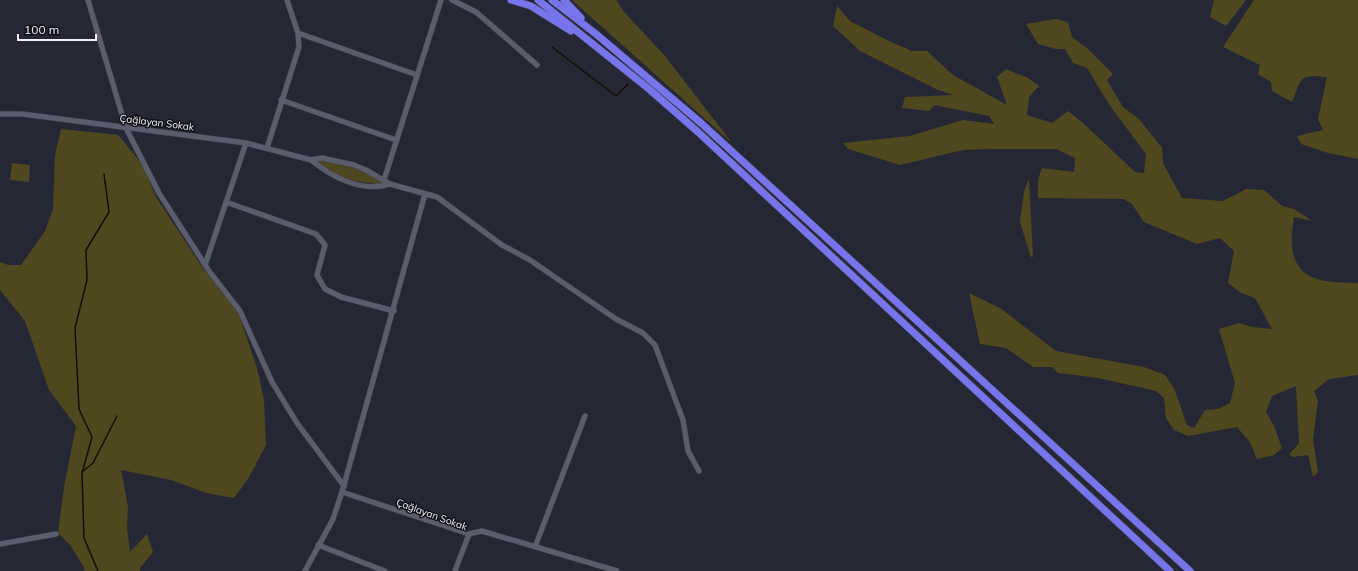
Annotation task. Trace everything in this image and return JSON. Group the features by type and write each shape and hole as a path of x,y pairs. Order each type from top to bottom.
{"highway":[{"path":"511,0 531,6 589,41"},
{"path":"538,0 649,89 698,132 1170,571"},
{"path":"552,0 596,34 701,123 1190,571"},
{"path":"564,0 596,34"}],"street":[{"path":"88,0 126,128 152,176 159,193 206,265 240,311 272,382 296,423 344,486"},
{"path":"267,148 299,47 298,33 287,0"},
{"path":"384,180 441,0"},
{"path":"452,0 476,12 537,65"},
{"path":"298,33 417,75"},
{"path":"282,100 396,140"},
{"name":"Çağlayan Sokak","path":"0,114 22,114 246,143 310,160"},
{"path":"206,265 246,143"},
{"path":"310,160 322,158 354,165 390,184 437,197 502,245 530,260 616,318 643,333 655,345 683,420 688,451 699,471"},
{"path":"310,160 330,174 353,184 384,186 390,184"},
{"path":"305,571 333,519 344,486 394,311 425,194"},
{"path":"226,202 316,234 325,245 317,275 325,289 341,297 394,311"},
{"path":"535,547 585,416"},
{"path":"363,419 369,421"},
{"name":"Çağlayan Sokak","path":"342,492 469,534 456,571"},
{"path":"469,534 482,531 617,571"},
{"path":"0,544 56,534"},
{"path":"318,545 381,570"}],"shaded area":[{"path":"572,0 616,0 624,12 665,56 732,143"},
{"path":"1214,0 1246,0 1226,26 1210,17"},
{"path":"1254,0 1358,0 1358,159 1328,153 1301,144 1297,136 1323,130 1318,119 1327,77 1311,76 1302,79 1292,102 1272,91 1271,82 1258,74 1260,65 1223,47"},
{"path":"837,6 850,21 912,51 927,51 953,75 1007,105 997,77 1006,69 1028,78 1039,86 1029,97 1027,115 1052,123 1068,111 1083,123 1135,172 1144,173 1146,154 1110,106 1087,68 1073,63 1065,49 1056,49 1038,44 1026,24 1056,19 1068,22 1072,37 1088,49 1113,74 1107,80 1123,107 1139,119 1162,148 1163,163 1182,198 1223,201 1246,189 1264,190 1282,206 1294,209 1312,221 1294,217 1292,245 1294,258 1299,267 1306,274 1325,281 1358,283 1358,375 1329,379 1314,391 1318,401 1313,439 1318,472 1313,477 1308,455 1292,457 1289,454 1299,444 1296,386 1272,396 1266,412 1274,426 1282,448 1274,455 1257,459 1249,441 1237,427 1188,436 1174,430 1166,418 1164,398 1156,391 1098,378 1058,373 1052,367 1033,367 1006,348 980,344 969,293 1000,308 1056,351 1144,367 1165,375 1174,388 1187,425 1194,428 1205,410 1218,409 1230,403 1235,383 1219,329 1239,323 1252,327 1272,329 1255,298 1241,293 1228,283 1234,251 1220,238 1197,244 1144,222 1132,204 1124,199 1038,198 1038,179 1042,168 1074,172 1075,158 1056,149 963,150 900,165 848,149 843,143 910,136 963,120 994,124 989,116 934,105 929,111 902,108 905,97 953,95 936,89 860,51 833,26"},
{"path":"61,129 118,135 143,165 156,197 202,267 238,312 257,368 264,400 266,445 248,479 234,498 206,493 171,480 121,470 128,507 127,527 130,552 147,534 153,552 140,568 140,571 84,571 85,569 70,545 58,533 64,487 76,426 49,390 25,321 0,290 0,262 8,265 21,265 45,231 53,209 55,155"},
{"path":"319,160 358,168 385,184 356,181 340,177 316,161"},
{"path":"12,163 30,165 29,182 10,180"},
{"path":"1029,179 1033,257 1031,257 1020,222 1024,191"}],"waterway":[{"path":"552,47 616,96 628,84"},
{"path":"98,571 84,538 82,473 92,437 79,409 75,328 87,280 86,250 109,212 104,174"},
{"path":"82,472 93,463 117,416"}]}
